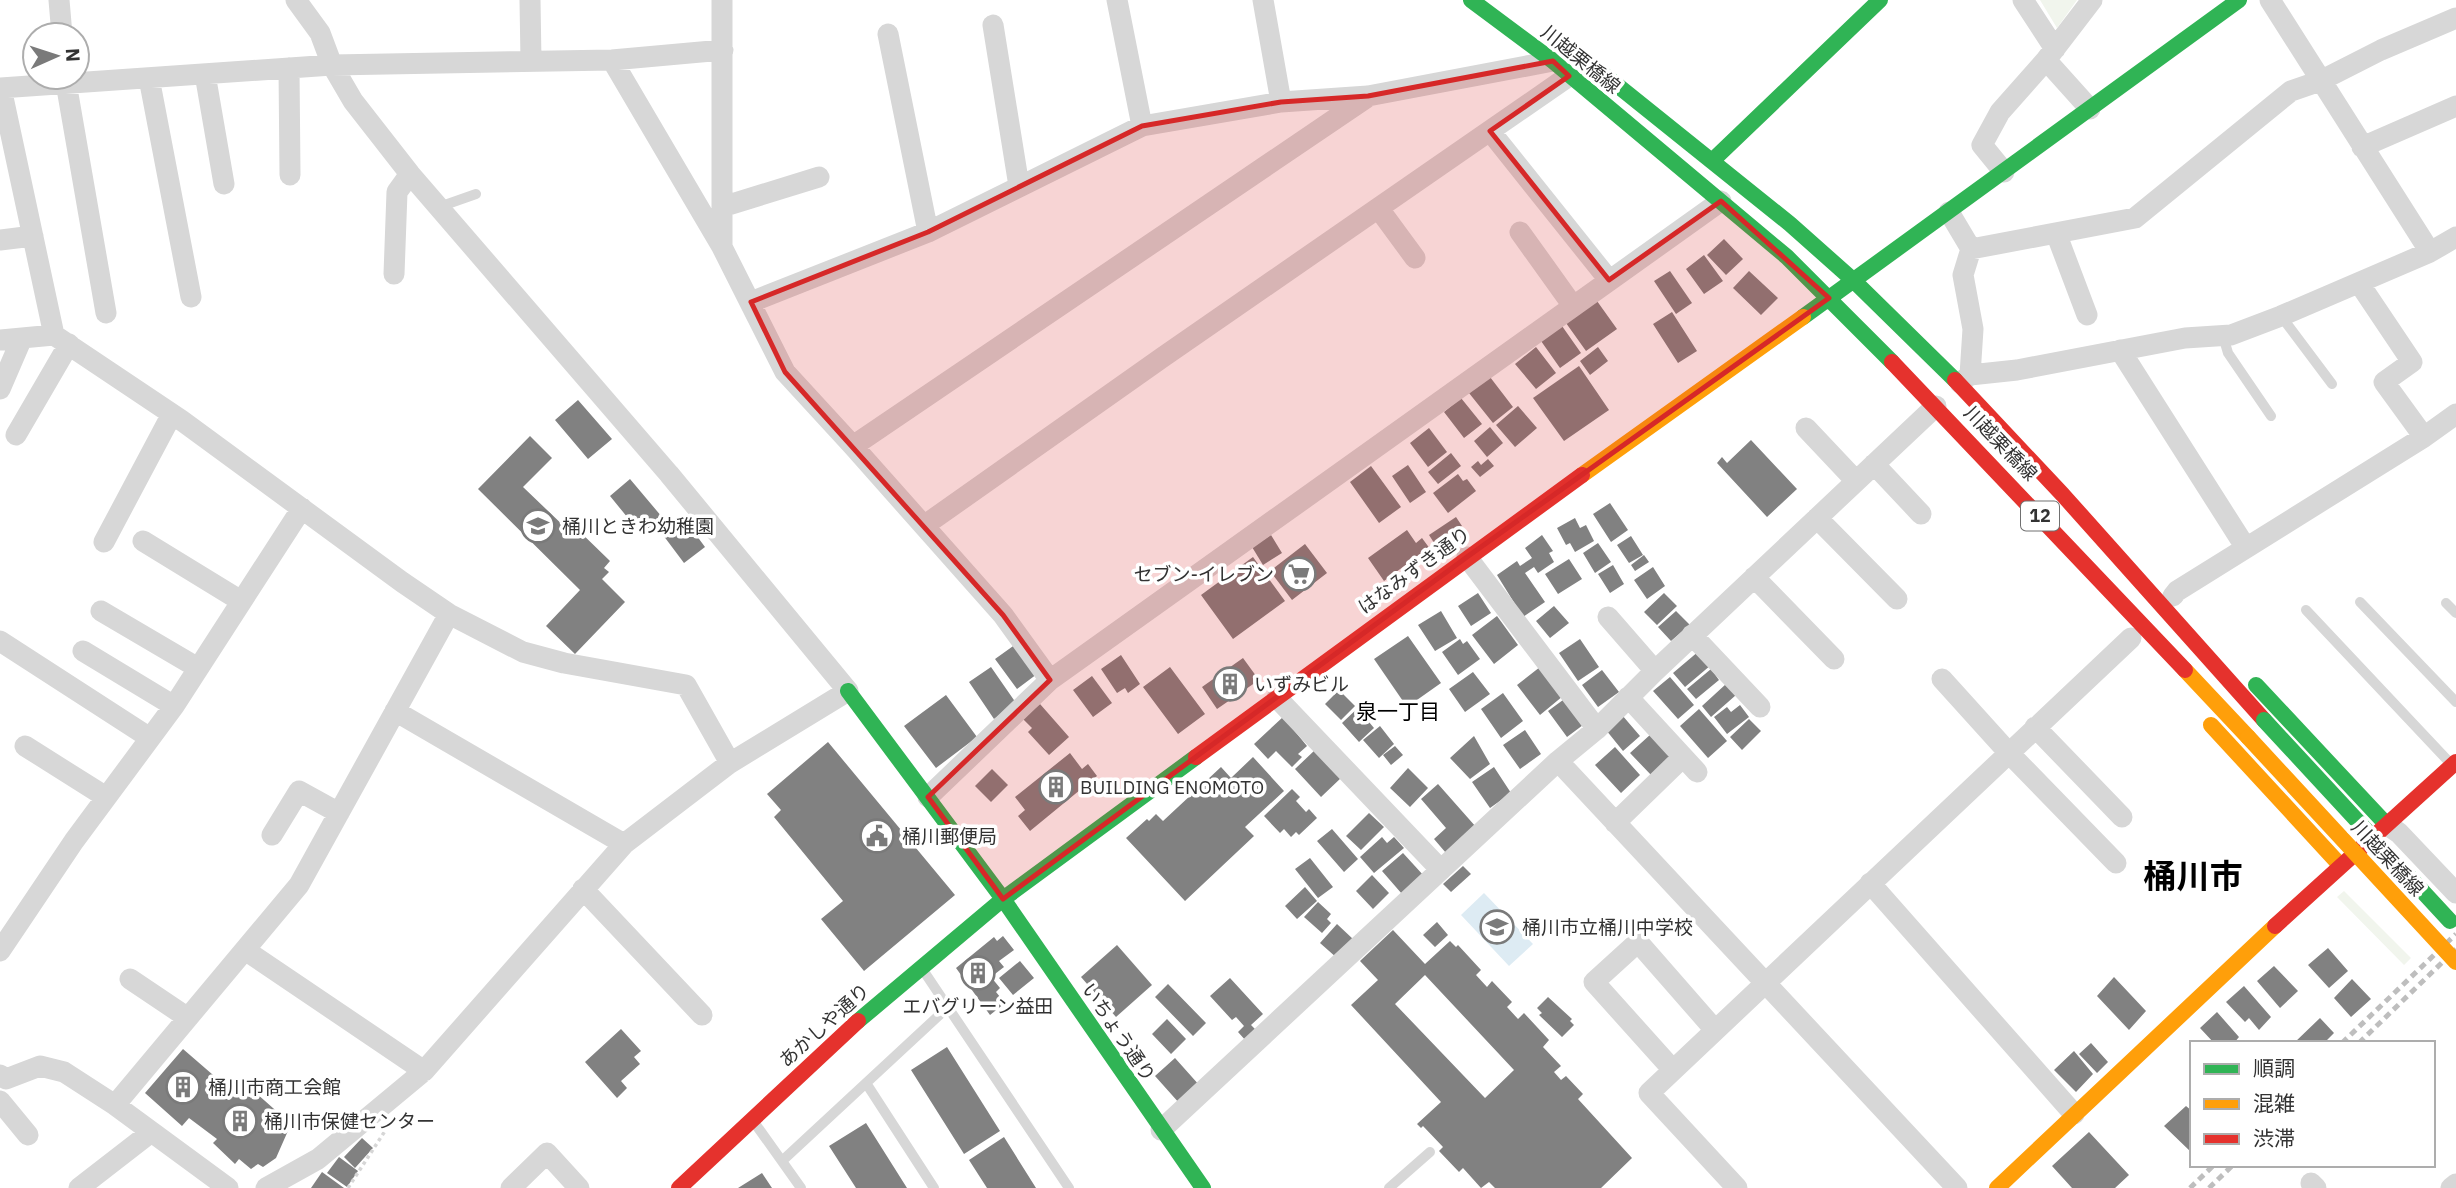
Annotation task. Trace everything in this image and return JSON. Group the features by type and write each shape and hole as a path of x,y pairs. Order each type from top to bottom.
{"main road":[{"name":"川越栗橋線","path":"1471,0 1553,61 1787,257 1829,298 1995,467 2456,962"},
{"path":"1712,161 1880,0"},
{"name":"はなみずき通り","path":"1003,899 1467,557 1854,281 2239,0"},
{"name":"川越栗橋線","path":"1578,54 1809,240 1964,380 2015,444 2456,928"},
{"path":"2015,444 2092,509 2219,646"},
{"path":"1995,467 2049,547 2104,608"},
{"path":"2247,676 2386,824"},
{"name":"いちょう通り","path":"848,691 1003,899 1203,1188"},
{"path":"2204,717 2340,865"},
{"path":"1997,1188 2340,865 2454,763"},
{"name":"あかしや通り","path":"680,1188 866,1014 1003,899"}],"street":[{"path":"59,0 61,21"},
{"path":"266,1188 318,1159 424,1071 624,844 730,763 848,691 669,474 410,174 354,100 332,65 320,33 296,0"},
{"path":"530,0 531,61"},
{"path":"1118,0 1142,125"},
{"path":"1263,0 1281,102"},
{"path":"2023,0 2051,54 2090,109"},
{"path":"2004,172 1982,145 2000,112 2051,54 2092,0"},
{"path":"2453,0 2456,8"},
{"path":"722,247 723,50 726,1"},
{"path":"2275,1 2320,81 2430,252"},
{"path":"1971,249 2135,218 2291,91 2320,81 2381,50 2456,18"},
{"path":"993,25 1019,186"},
{"path":"888,34 928,232"},
{"path":"91,79 332,65 612,60 723,50"},
{"path":"612,60 722,247 785,372 1003,615 1050,680"},
{"path":"751,302 928,232 1142,125 1281,102 1368,96 1553,61"},
{"path":"289,68 290,175"},
{"path":"205,74 224,184"},
{"path":"925,525 1569,76"},
{"path":"149,78 191,297"},
{"path":"16,435 62,340 33,236 1,88 21,86"},
{"path":"67,91 106,313"},
{"path":"853,446 1368,96"},
{"path":"2362,147 2456,106"},
{"path":"1490,131 1609,280"},
{"path":"394,274 397,192 410,174"},
{"path":"722,207 819,177"},
{"path":"928,797 1050,680 1721,201"},
{"path":"1379,209 1415,258"},
{"path":"1949,212 1971,249 1964,275 1973,329 1964,380 2185,338 2231,335 2359,283 2430,252 2456,237"},
{"path":"1520,232 1573,306"},
{"path":"2056,233 2087,315"},
{"path":"0,240 33,236"},
{"path":"2359,283 2412,362 2385,382 2424,437"},
{"path":"0,389 22,338"},
{"path":"0,340 62,340 172,414 449,614 523,652 564,663 686,685 730,763"},
{"path":"2120,350 2246,548"},
{"path":"1161,1130 1558,761 1597,729 1692,635 1936,406"},
{"path":"104,542 172,414"},
{"path":"2173,596 2177,590 2424,437 2456,414"},
{"path":"1806,428 1856,481"},
{"path":"1874,464 1921,514"},
{"path":"0,951 8,921 174,706 302,508"},
{"path":"1817,518 1897,599"},
{"path":"144,541 241,601"},
{"path":"1467,557 1597,729"},
{"path":"1754,577 1834,659"},
{"path":"101,611 198,668"},
{"path":"115,1105 299,885 449,614"},
{"path":"1608,617 1655,671"},
{"path":"1692,635 1760,708"},
{"path":"1737,1188 1649,1093 2131,638"},
{"path":"0,641 149,738"},
{"path":"83,651 174,706"},
{"path":"1942,680 2116,863"},
{"path":"1277,698 1441,870"},
{"path":"1615,823 1690,764 1628,698"},
{"path":"396,711 624,844"},
{"path":"2035,727 2122,817"},
{"path":"25,746 106,797"},
{"path":"1558,761 1957,1188"},
{"path":"272,835 299,791 339,813"},
{"path":"2386,824 2399,833 2456,893"},
{"path":"1870,883 2074,1114"},
{"path":"583,889 702,1015"},
{"path":"2413,949 2456,909"},
{"path":"1673,1070 1594,982 1638,942 1715,1030"},
{"path":"244,950 424,1071"},
{"path":"130,979 188,1018"},
{"path":"2,1081 40,1066 64,1072 115,1105 228,1188"},
{"path":"0,1101 28,1135"},
{"path":"79,1188 150,1133"},
{"path":"511,1188 547,1153 579,1188"},
{"path":"2451,1188 2456,1184"}],"lane":[{"path":"439,207 476,194"},
{"path":"2281,316 2332,384"},
{"path":"2223,336 2228,352 2271,416"},
{"path":"2360,602 2456,702"},
{"path":"2446,603 2456,613"},
{"path":"2306,610 2454,763"},
{"path":"921,968 1069,1188"},
{"path":"782,1161 948,1007"},
{"path":"866,1083 934,1188"},
{"path":"753,1120 801,1188"},
{"path":"1390,1188 1430,1152"}],"highlighted area":[{"path":"1553,61 1569,76 1490,131 1609,280 1721,201 1829,298 1467,557 1003,899 928,797 1050,680 1003,615 785,372 751,302 928,232 1142,126 1281,102 1368,96"}],"shaded area":[{"path":"2040,0 2077,0 2057,28"},
{"path":"2344,891 2411,958 2404,965 2337,897"},
{"path":"1484,893 1533,944 1509,966 1461,915"}],"building":[{"path":"1724,239 1743,259 1726,275 1707,255"},
{"path":"1704,255 1723,281 1704,294 1686,269"},
{"path":"1670,271 1692,303 1676,314 1654,281"},
{"path":"1749,271 1778,298 1761,315 1733,288"},
{"path":"1597,301 1617,329 1586,351 1566,323"},
{"path":"1672,312 1697,351 1678,363 1653,324"},
{"path":"1562,326 1581,353 1560,368 1541,341"},
{"path":"1536,347 1556,373 1536,389 1515,364"},
{"path":"1598,347 1608,361 1590,375 1580,361"},
{"path":"1579,366 1609,410 1564,441 1533,398"},
{"path":"1490,377 1513,407 1493,423 1469,393"},
{"path":"1461,398 1482,424 1464,438 1444,412"},
{"path":"578,400 612,439 588,459 555,420"},
{"path":"1518,406 1537,428 1515,447 1496,425"},
{"path":"1490,427 1503,443 1487,457 1474,441"},
{"path":"1429,428 1447,452 1428,467 1410,443"},
{"path":"530,436 552,458 523,487 569,531 574,526 610,561 604,568 609,572 602,579 625,602 575,654 546,626 580,590 478,489"},
{"path":"1751,440 1797,489 1767,517 1717,463 1722,457 1727,463"},
{"path":"1451,453 1461,466 1438,484 1428,472"},
{"path":"1488,459 1494,466 1480,477 1471,467 1478,461 1481,465"},
{"path":"1408,465 1426,492 1410,503 1392,476"},
{"path":"1371,466 1401,507 1379,523 1350,482"},
{"path":"1458,474 1463,481 1467,479 1476,491 1448,513 1433,493"},
{"path":"630,479 662,517 641,534 610,496"},
{"path":"1610,503 1628,530 1611,542 1593,514"},
{"path":"1456,517 1463,532 1438,549 1429,535"},
{"path":"1575,518 1580,528 1586,525 1594,541 1575,552 1570,543 1566,545 1557,528"},
{"path":"685,520 705,547 684,563 663,535"},
{"path":"1407,530 1416,543 1422,538 1433,553 1427,557 1423,552 1384,581 1368,558"},
{"path":"1271,535 1282,553 1263,565 1252,547"},
{"path":"1542,535 1553,551 1549,553 1554,562 1538,573 1534,567 1525,573 1545,602 1523,617 1497,575 1517,561 1520,566 1532,558 1525,548"},
{"path":"1631,536 1643,555 1629,563 1617,545"},
{"path":"1598,543 1611,562 1595,573 1583,553"},
{"path":"1305,544 1327,573 1292,600 1270,571"},
{"path":"1644,555 1649,562 1635,571 1631,565"},
{"path":"1253,557 1285,601 1233,639 1201,595"},
{"path":"1569,559 1582,579 1558,594 1545,574"},
{"path":"1613,565 1624,584 1610,593 1598,574"},
{"path":"1653,567 1665,586 1647,599 1634,580"},
{"path":"1478,593 1491,613 1471,626 1458,606"},
{"path":"1664,593 1677,606 1657,625 1644,612"},
{"path":"1554,606 1569,623 1550,638 1536,621"},
{"path":"1441,611 1457,638 1435,651 1418,625"},
{"path":"1676,611 1690,625 1671,641 1658,627"},
{"path":"1497,616 1518,645 1494,664 1472,635"},
{"path":"1408,636 1441,683 1407,707 1374,659"},
{"path":"1460,639 1463,644 1467,641 1480,659 1458,675 1442,652"},
{"path":"1580,639 1599,667 1578,681 1559,653"},
{"path":"1016,644 1037,674 1017,689 995,659"},
{"path":"1699,651 1711,665 1685,687 1673,673"},
{"path":"1121,655 1140,684 1128,693 1125,688 1117,693 1101,669"},
{"name":"いずみビル","path":"1243,658 1259,680 1217,709 1202,687"},
{"path":"991,667 1016,703 994,719 969,682"},
{"path":"1170,667 1205,714 1178,734 1143,687"},
{"path":"1540,667 1563,696 1540,715 1517,685"},
{"path":"1711,669 1719,680 1696,699 1687,689"},
{"path":"1602,670 1619,692 1598,707 1582,685"},
{"path":"1473,672 1490,694 1465,712 1449,689"},
{"path":"1092,676 1112,703 1093,717 1073,690"},
{"path":"1670,677 1694,705 1678,719 1653,691"},
{"path":"1726,684 1736,695 1711,717 1702,706"},
{"path":"1339,690 1355,706 1341,720 1325,704"},
{"path":"1503,693 1523,721 1501,738 1481,709"},
{"path":"946,695 977,737 936,768 904,726"},
{"path":"1563,700 1583,725 1567,737 1548,711"},
{"path":"1040,704 1069,737 1049,755 1028,732 1032,728 1023,719"},
{"path":"1740,705 1749,717 1727,734 1714,717 1727,707 1731,712"},
{"path":"1360,706 1372,719 1369,722 1374,728 1359,742 1342,723"},
{"path":"1699,709 1727,741 1708,758 1680,726"},
{"path":"1622,715 1640,736 1623,751 1606,730"},
{"path":"1283,717 1307,746 1298,754 1302,757 1292,767 1276,751 1268,759 1254,744"},
{"path":"1749,719 1761,731 1742,750 1730,737"},
{"path":"1380,726 1394,744 1379,758 1363,740"},
{"path":"1525,730 1541,754 1520,769 1503,745"},
{"path":"1651,734 1672,757 1652,776 1630,753"},
{"path":"1474,736 1490,764 1470,779 1450,758"},
{"path":"828,742 955,895 864,971 821,919 843,901 774,817 781,810 767,794"},
{"path":"1395,746 1403,755 1391,765 1383,755"},
{"path":"1615,747 1640,775 1621,793 1595,765"},
{"path":"1316,749 1342,777 1321,797 1295,769"},
{"name":"BUILDING ENOMOTO","path":"1070,753 1082,769 1088,764 1097,776 1030,831 1018,816 1025,810 1015,797"},
{"path":"1253,757 1284,791 1245,827 1254,836 1185,901 1126,838 1156,814 1163,821 1221,767 1231,778"},
{"path":"1494,767 1511,793 1490,808 1472,782"},
{"path":"1408,768 1428,788 1410,807 1390,788"},
{"path":"992,769 1008,785 991,802 975,786"},
{"path":"1438,784 1476,827 1446,853 1434,839 1446,828 1421,799"},
{"path":"1292,789 1300,797 1296,801 1306,812 1309,809 1317,818 1299,835 1296,832 1291,837 1284,829 1280,833 1264,816"},
{"path":"1369,813 1384,827 1361,850 1346,836"},
{"path":"1332,829 1358,859 1344,872 1317,841"},
{"path":"1382,837 1387,843 1394,837 1404,848 1374,873 1360,857"},
{"path":"1403,853 1424,876 1402,894 1382,871"},
{"path":"1310,858 1333,887 1318,898 1295,869"},
{"path":"1463,866 1471,874 1451,892 1443,884"},
{"path":"1372,875 1389,893 1373,909 1356,891"},
{"path":"1305,887 1317,901 1297,919 1285,906"},
{"path":"1318,902 1331,914 1327,919 1331,923 1322,933 1304,917"},
{"path":"1437,922 1448,935 1435,947 1423,935"},
{"path":"1337,924 1354,940 1337,958 1320,943"},
{"path":"1393,930 1425,964 1450,941 1456,947 1458,945 1481,970 1476,975 1487,987 1492,981 1512,1002 1507,1007 1518,1019 1524,1013 1549,1040 1543,1047 1561,1066 1554,1072 1561,1080 1566,1076 1583,1094 1578,1099 1632,1158 1601,1188 1495,1188 1489,1182 1481,1188 1463,1168 1459,1172 1439,1151 1443,1147 1423,1126 1421,1128 1417,1124 1441,1102 1351,1005 1378,980 1360,961","holes":["1425,975 1514,1070 1485,1098 1395,1004"]},
{"name":"エバグリーン益田","path":"1003,936 1014,950 999,961 1004,967 991,977 1000,988 996,992 1005,1003 990,1015 956,968 994,937 997,941"},
{"path":"1117,945 1152,985 1116,1017 1081,977"},
{"path":"2328,948 2348,971 2329,988 2308,965"},
{"path":"1020,961 1034,978 1013,995 999,978"},
{"path":"2274,966 2298,991 2280,1008 2257,981"},
{"path":"2114,977 2146,1011 2129,1030 2097,996"},
{"path":"1230,978 1263,1014 1251,1025 1258,1032 1247,1042 1238,1032 1244,1026 1236,1017 1232,1020 1210,996"},
{"path":"2352,979 2371,999 2351,1017 2334,998"},
{"path":"1168,984 1206,1023 1193,1036 1155,997"},
{"path":"2244,986 2271,1017 2259,1030 2249,1018 2245,1022 2226,1002"},
{"path":"1548,997 1572,1019 1570,1021 1574,1025 1562,1037 1539,1015 1542,1013 1537,1008"},
{"path":"2217,1012 2239,1037 2236,1041 2212,1041 2200,1028"},
{"path":"2320,1018 2334,1033 2326,1041 2296,1041"},
{"path":"1167,1019 1186,1039 1171,1054 1152,1034"},
{"path":"621,1029 641,1051 634,1057 640,1064 621,1081 627,1088 617,1098 585,1062"},
{"path":"2091,1043 2108,1062 2097,1073 2079,1054"},
{"path":"947,1047 1000,1131 964,1154 911,1070"},
{"name":"桶川市保健センター","path":"183,1049 220,1081 226,1076 251,1098 256,1093 291,1124 276,1158 263,1167 258,1164 251,1169 239,1159 235,1164 213,1143 217,1139 189,1118 182,1126 145,1093"},
{"path":"2074,1051 2093,1074 2076,1092 2054,1070"},
{"path":"1175,1058 1200,1086 1180,1104 1155,1076"},
{"path":"2186,1106 2190,1109 2190,1151 2164,1126"},
{"path":"866,1123 907,1188 856,1188 829,1146"},
{"path":"2089,1132 2129,1175 2115,1188 2072,1188 2052,1166"},
{"path":"1004,1137 1036,1188 987,1188 969,1160"},
{"path":"362,1138 373,1148 355,1168 344,1157"},
{"path":"339,1157 358,1171 347,1187 327,1173"},
{"path":"322,1172 344,1188 311,1188"},
{"path":"762,1173 772,1188 738,1188"}],"railway":[{"path":"2344,1041 2456,934"},
{"path":"2361,1041 2456,949"},
{"path":"2190,1188 2212,1167"},
{"path":"2209,1188 2231,1167"}],"traffic: fast":[{"path":"1471,0 1553,61 1787,257 1892,362"},
{"path":"1712,161 1880,0"},
{"path":"1803,317 2239,0"},
{"path":"1592,65 1790,224 1853,280 1955,380"},
{"path":"2256,685 2386,824"},
{"path":"848,691 1003,899 1203,1188"},
{"path":"2264,720 2450,921"},
{"path":"858,1021 1003,899 1196,757"}],"traffic: slow":[{"path":"1582,475 1803,317"},
{"path":"2185,670 2248,737"},
{"path":"2211,725 2340,865"},
{"path":"2248,737 2456,962"},
{"path":"1997,1188 2275,926"}],"traffic: jam":[{"path":"1892,362 2185,670"},
{"path":"1955,380 2063,495 2264,720"},
{"path":"1196,757 1582,475"},
{"path":"2275,926 2456,762"},
{"path":"679,1188 858,1021"}],"place":[{"name":"桶川ときわ幼稚園","path":"538,526"},
{"name":"セブン-イレブン","path":"1299,574"},
{"name":"いずみビル","path":"1230,684"},
{"name":"BUILDING ENOMOTO","path":"1056,787"},
{"name":"桶川郵便局","path":"877,836"},
{"name":"桶川市立桶川中学校","path":"1497,927"},
{"name":"エバグリーン益田","path":"978,973"},
{"name":"桶川市商工会館","path":"183,1087"},
{"name":"桶川市保健センター","path":"240,1121"}],"district":[{"name":"泉一丁目","path":"1398,712"},
{"name":"桶川市","path":"2193,876"}]}
